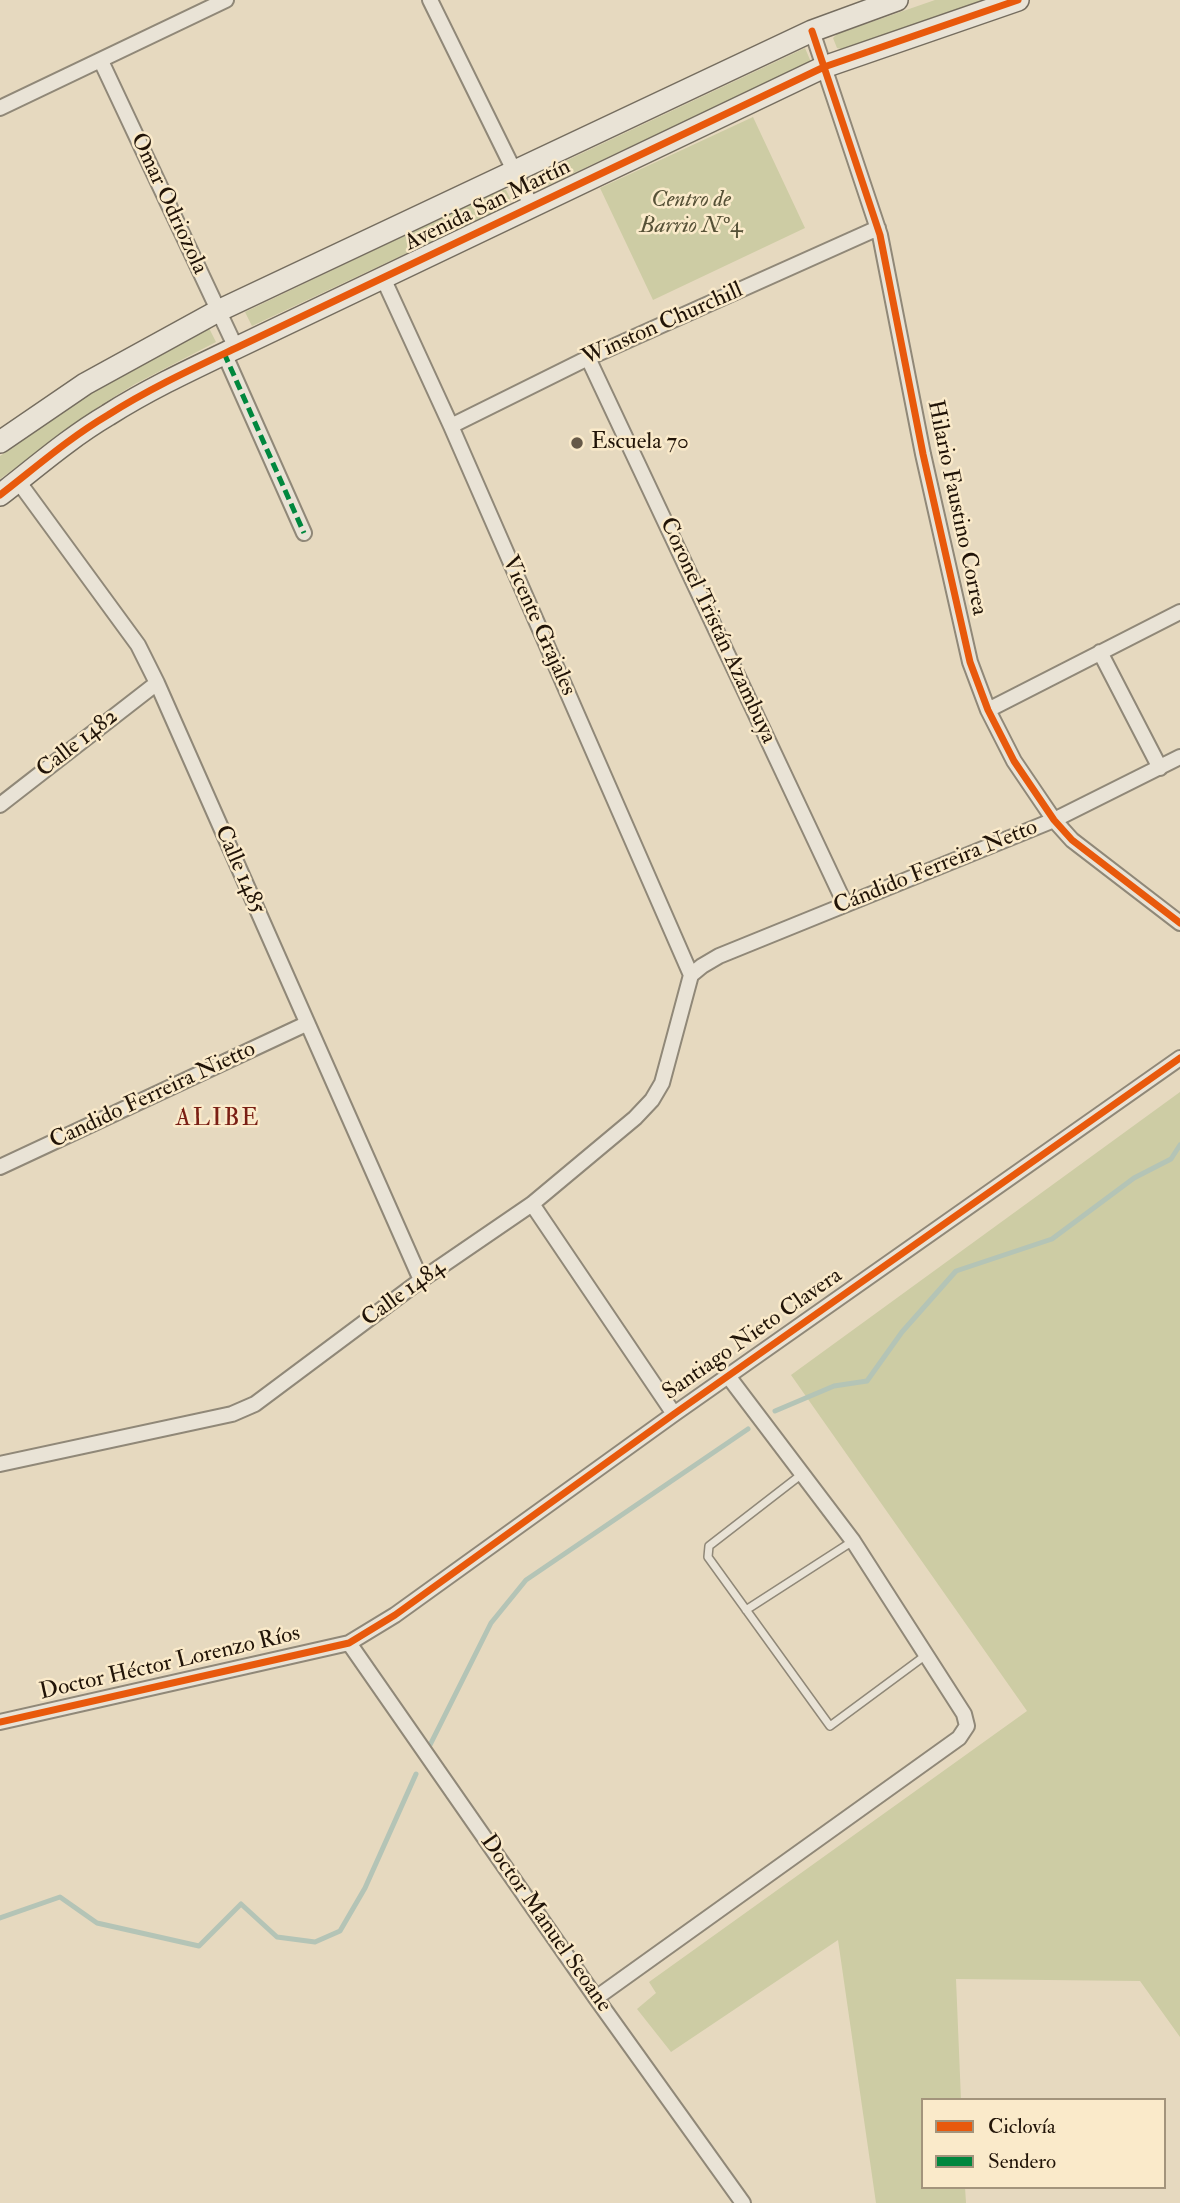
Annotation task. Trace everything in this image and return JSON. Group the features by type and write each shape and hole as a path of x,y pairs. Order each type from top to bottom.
{"street":[{"path":"0,108 226,0"},
{"path":"430,0 531,205"},
{"name":"Avenida San Martín","path":"0,442 85,384 218,311 813,32 897,0"},
{"name":"Avenida San Martín","path":"0,495 106,416 156,386 230,350 824,67 1018,0"},
{"name":"Hilario Faustino Correa","path":"813,32 878,228 923,454 970,662 988,710 1014,761 1054,820 1072,840 1180,923"},
{"name":"Omar Odriozola","path":"101,61 218,311 230,350 304,533"},
{"name":"Winston Churchill","path":"451,426 589,358 878,228"},
{"name":"Vicente Grajales","path":"383,278 451,426 691,975"},
{"name":"Coronel Tristán Azambuya","path":"589,358 845,904"},
{"name":"Calle 1485","path":"18,481 138,645 421,1280"},
{"path":"988,710 1180,612"},
{"path":"1100,652 1160,768"},
{"name":"Calle 1482","path":"0,805 157,683"},
{"name":"Cándido Ferreira Netto","path":"691,975 719,956 1054,820 1180,757"},
{"name":"Calle 1484","path":"0,1464 232,1414 255,1404 421,1280 533,1204 635,1118 652,1100 662,1083 691,975"},
{"name":"Candido Ferreira Nietto","path":"0,1167 306,1024"},
{"name":"Santiago Nieto Clavera","path":"349,1643 395,1615 674,1414 1180,1058"},
{"path":"533,1204 674,1414"},
{"path":"596,1998 959,1738 967,1726 964,1714 853,1541 728,1376"},
{"name":"Doctor Héctor Lorenzo Ríos","path":"0,1722 349,1643"},
{"name":"Doctor Manuel Seoane","path":"349,1643 596,1998 743,2203"}],"lane":[{"path":"802,1474 709,1546 708,1557 830,1726 926,1655"},
{"path":"746,1610 853,1541"}],"green space":[{"path":"935,0 983,0 842,49 837,48 833,38 837,34"},
{"path":"805,48 811,62 544,187 539,188 534,179 538,174"},
{"name":"Centro de Barrio Nº4","path":"753,117 805,228 653,300 600,188"},
{"path":"502,189 506,190 511,200 509,205 252,326 245,312"},
{"path":"209,328 216,342 101,405 0,479 0,456 93,392"},
{"path":"1180,1092 1180,2037 1140,1981 956,1979 961,2098 921,2098 921,2189 965,2189 966,2203 876,2203 838,1940 671,2052 637,2009 656,1993 649,1982 1027,1711 791,1375"}],"waterway":[{"path":"775,1411 834,1386 867,1381 902,1332 956,1271 1052,1239 1134,1178 1171,1159 1180,1145"},
{"path":"430,1745 491,1623 526,1580 748,1429"},
{"path":"0,1918 60,1897 97,1923 199,1946 241,1904 277,1937 315,1942 340,1931 365,1888 416,1774"}],"marked path":[{"path":"224,353 304,533"}],"cycle path":[{"path":"0,495 94,424 203,364 824,67 1018,0"},
{"path":"812,31 880,235 923,454 970,662 988,710 1014,761 1054,820 1072,840 1180,923"},
{"path":"0,1722 349,1643 395,1615 674,1414 1180,1058"}],"place":[{"name":"Escuela 70","path":"577,443"}],"district":[{"name":"ALIBE","path":"218,1120"}]}
